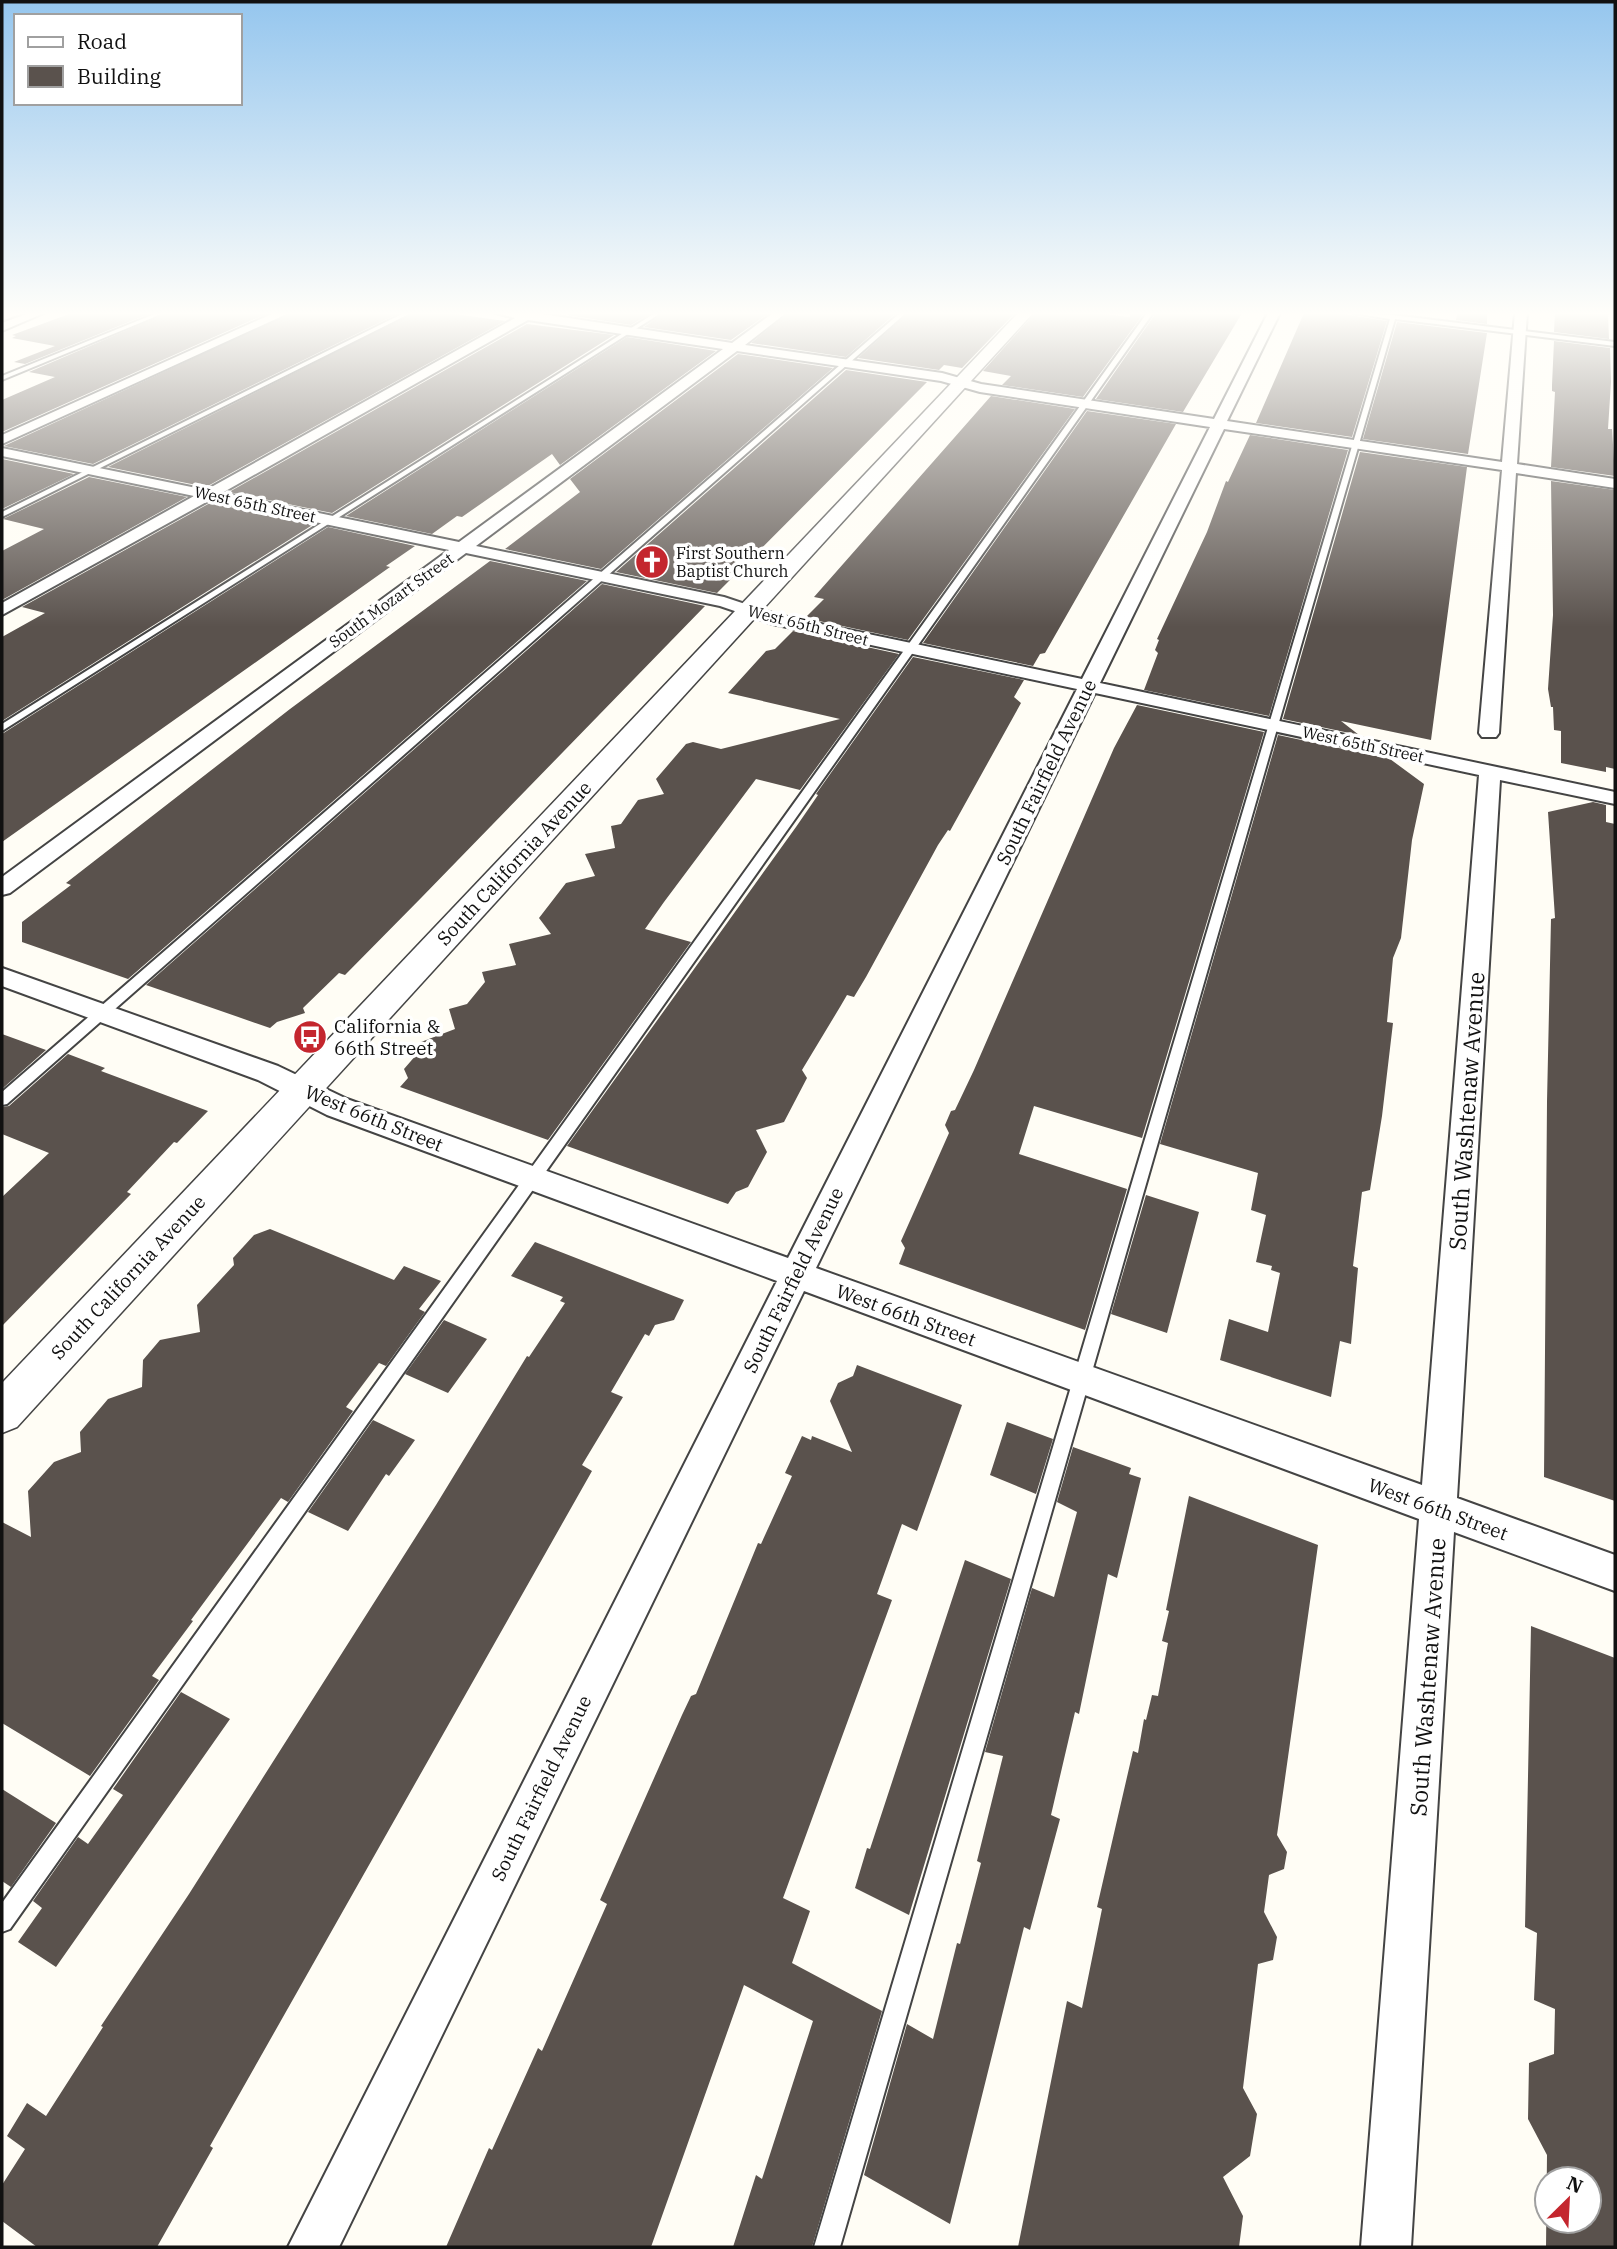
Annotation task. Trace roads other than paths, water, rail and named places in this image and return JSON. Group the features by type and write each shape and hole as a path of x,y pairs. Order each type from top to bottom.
{"street":[{"path":"2,440 51,418"},
{"path":"2,610 345,418"},
{"name":"South Mozart Street","path":"2,888 637,418"},
{"name":"South California Avenue","path":"2,1412 928,418"},
{"path":"1178,418 1615,483"},
{"name":"South Fairfield Avenue","path":"313,2247 1222,418"},
{"path":"1489,733 1513,418"},
{"name":"West 65th Street","path":"2,452 724,603 773,620 1615,798"},
{"name":"South Washtenaw Avenue","path":"1387,2247 1490,771"},
{"name":"West 66th Street","path":"2,977 268,1073 337,1107 531,1179 1615,1573"}],"lane":[{"path":"2,515 196,418"},
{"path":"2,728 491,418"},
{"path":"2,1101 782,418"},
{"path":"2,1921 1075,418"},
{"path":"827,2247 1363,418"}],"place":[{"name":"First Southern Baptist Church","path":"652,562"},
{"name":"California & 66th Street","path":"310,1037"}]}
